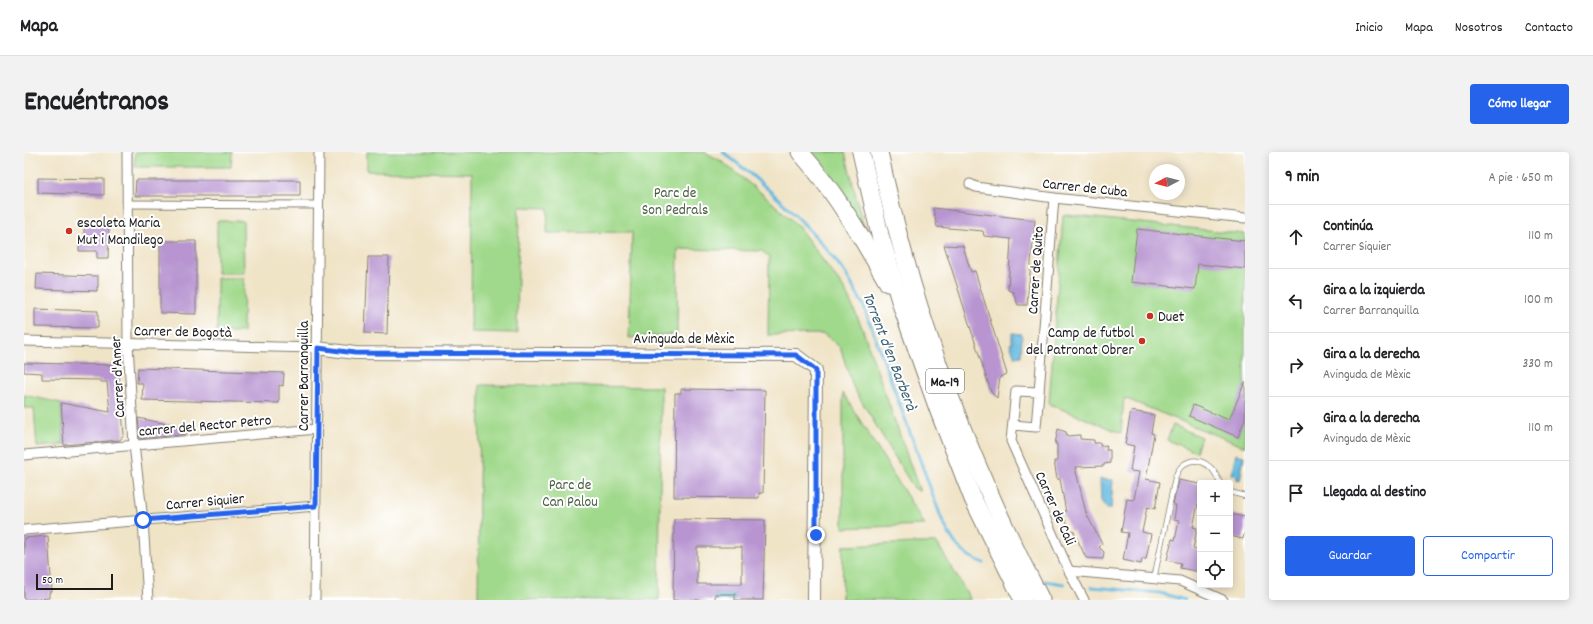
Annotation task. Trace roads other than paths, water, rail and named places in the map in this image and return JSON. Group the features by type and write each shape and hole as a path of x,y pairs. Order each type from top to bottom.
{"highway":[{"path":"800,152 829,190 856,230 902,307"},
{"name":"Ma-19","path":"861,152 880,235 902,307 938,409 965,479 997,549 1023,600"},
{"name":"Ma-19","path":"879,152 895,223 911,277 945,379 989,492 1041,600"}],"street":[{"name":"Carrer d'Amer","path":"127,152 128,344 134,445 143,520 148,600"},
{"name":"Carrer Barranquilla","path":"315,600 319,152"},
{"name":"Carrer de Cuba","path":"970,184 976,187 1054,198 1245,218"},
{"name":"Carrer de Quito","path":"1013,426 1036,427 1054,198"},
{"path":"128,204 319,205"},
{"name":"Carrer de Bogotà","path":"24,341 318,348"},
{"name":"Avinguda de Mèxic","path":"318,348 355,353 796,355 816,370 814,600"},
{"path":"1013,426 1016,391 1039,392"},
{"name":"Carrer de Cali","path":"1013,426 1011,441 1069,571 1084,600"},
{"name":"carrer del Rector Petro","path":"24,454 317,429"},
{"name":"Carrer Siquier","path":"24,530 316,506"},
{"path":"1069,571 1180,581 1223,600"}],"lane":[{"path":"1154,579 1175,478 1179,468 1182,464 1188,462 1204,463 1213,470 1218,480"},
{"path":"1233,493 1245,496"}],"water":[{"path":"1012,333 1022,334 1021,356 1015,357 1010,344 1012,343"},
{"path":"1236,454 1244,456 1240,480 1236,479 1237,476 1231,474"},
{"path":"1100,479 1113,480 1111,509 1107,509 1101,501"},
{"path":"715,594 735,594 735,600 715,600"}],"waterway":[{"name":"Torrent d'en Barberà","path":"723,152 756,178 787,206 830,253 846,274 863,304 942,520 958,546 968,556 984,563"},
{"name":"Torrent d'en Barberà","path":"1045,581 1064,584"},
{"name":"Torrent d'en Barberà","path":"1092,587 1160,593 1185,600"}],"place":[{"name":"escoleta Maria Mut i Mandilego","path":"69,231"},
{"name":"Duet","path":"1150,316"},
{"name":"Camp de futbol del Patronat Obrer","path":"1142,341"}],"park label":[{"name":"Parc de Son Pedrals","path":"675,200"},
{"name":"Parc de Can Palou","path":"570,492"}]}
